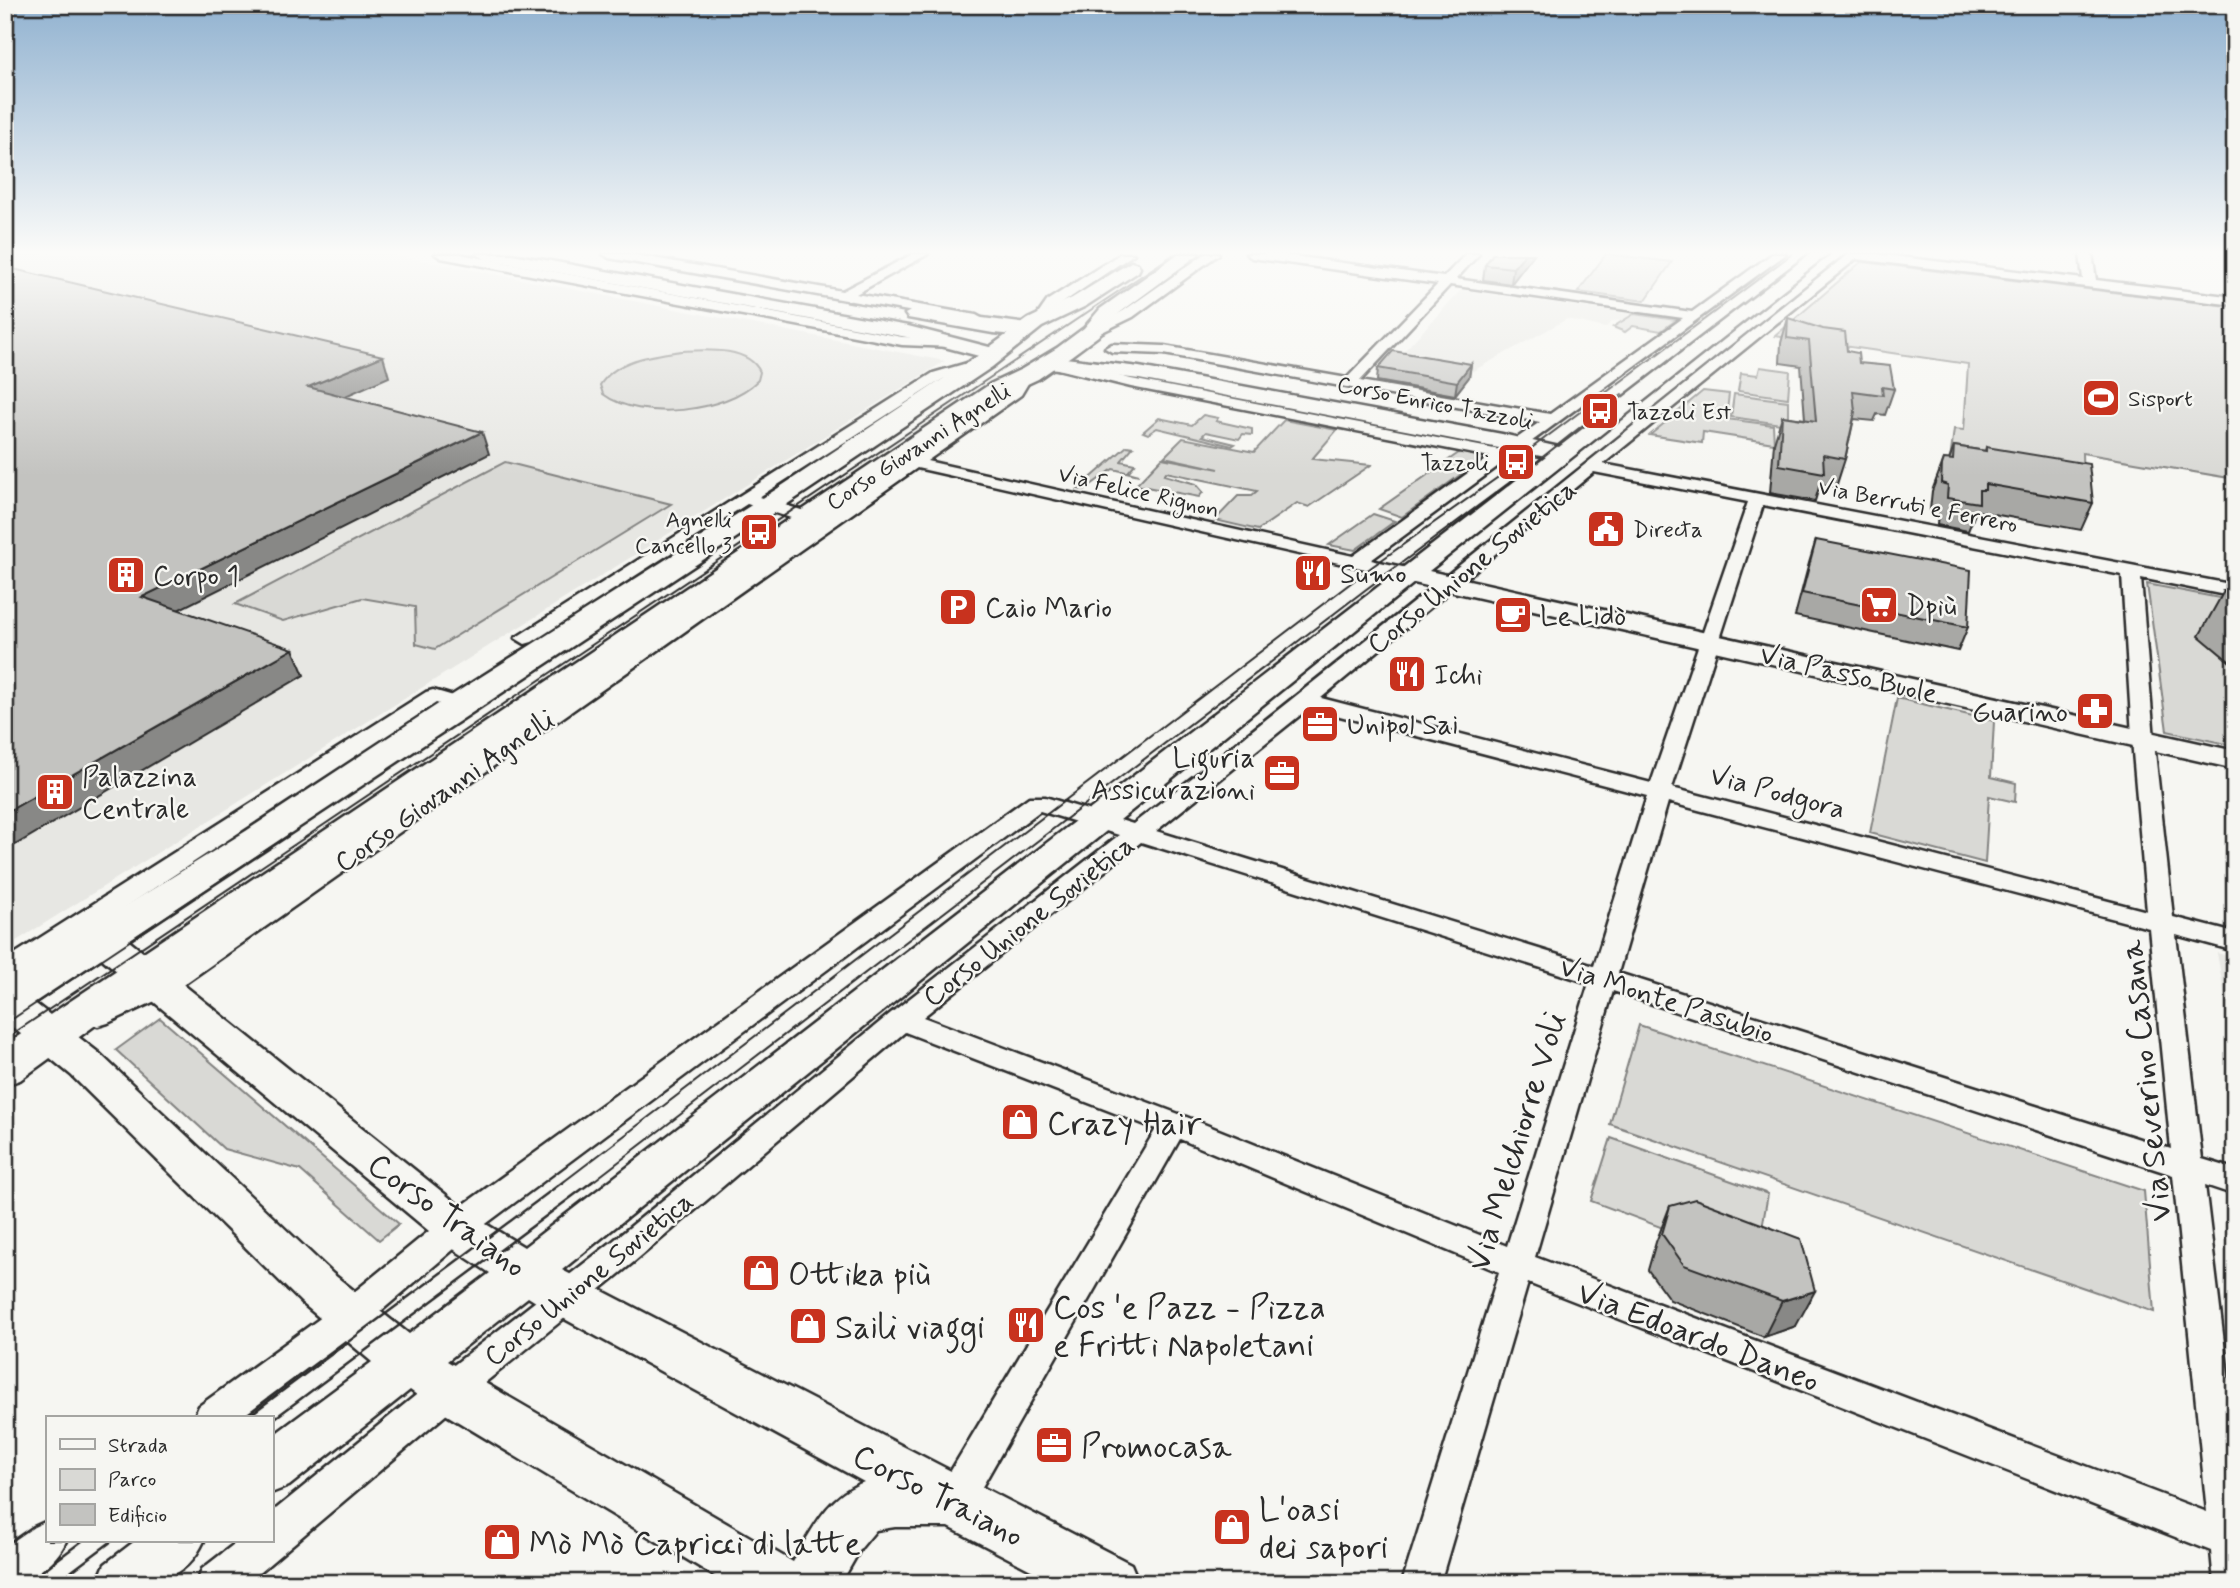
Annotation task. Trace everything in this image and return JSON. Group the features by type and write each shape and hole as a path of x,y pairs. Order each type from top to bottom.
{"main road":[{"path":"890,328 953,344 988,358 1049,362"},
{"name":"Corso Giovanni Agnelli","path":"5,1001 91,931 259,839 447,700 756,501 988,358 1030,328"},
{"path":"1048,328 1084,336 1092,328"},
{"name":"Corso Unione Sovietica","path":"273,1466 605,1212 1410,574 1728,328"},
{"name":"Corso Giovanni Agnelli","path":"5,1068 49,1038 151,979 818,521 998,390 1027,376 1084,336"},
{"name":"Corso Enrico Tazzoli","path":"1084,336 1112,348 1545,424 1588,436"},
{"name":"Corso Enrico Tazzoli","path":"1049,362 1139,373 1510,449 1563,454"},
{"name":"Via Passo Buole","path":"1410,574 2235,760"},
{"name":"Corso Traiano","path":"91,931 456,1228 566,1297 1112,1583"},
{"path":"5,1001 85,1064 349,1317 449,1390 777,1583"},
{"path":"811,1583 849,1521 863,1508 884,1502 953,1502"},
{"path":"124,1583 177,1542"}],"street":[{"path":"1084,336 1101,328"},
{"path":"1350,383 1402,328"},
{"path":"1355,562 1679,328"},
{"name":"Corso Unione Sovietica","path":"273,1537 901,1020 1305,700 1764,328"},
{"name":"Corso Enrico Tazzoli","path":"1112,348 1164,350 1350,383 1545,424"},
{"name":"Corso Giovanni Agnelli","path":"756,501 818,521 914,463 1016,392 1027,376"},
{"name":"Corso Enrico Tazzoli","path":"1588,436 1619,445"},
{"name":"Via Felice Rignon","path":"914,463 1355,562"},
{"name":"Via Berruti e Ferrero","path":"1592,467 2235,591"},
{"path":"1709,642 1757,499"},
{"name":"Corso Unione Sovietica","path":"1355,562 1410,574"},
{"name":"Via Severino Casana","path":"2131,571 2143,740 2161,922 2190,1168 2233,1583"},
{"name":"Via Melchiorre Voli","path":"1421,1583 1660,791 1709,642"},
{"name":"Via Podgora","path":"1305,700 2235,942"},
{"name":"Corso Unione Sovietica","path":"215,1416 349,1317 456,1228 1037,802 1097,821"},
{"name":"Via Monte Pasubio","path":"1097,821 1603,978 2235,1182"},
{"name":"Corso Giovanni Agnelli","path":"5,973 91,931"},
{"name":"Via Edoardo Daneo","path":"901,1020 1174,1124 1516,1264 2227,1539"},
{"path":"953,1502 1174,1124"},
{"path":"5,1572 46,1541"},
{"name":"Corso Unione Sovietica","path":"216,1583 266,1542"}],"shaded area":[{"path":"5,328 774,328 945,361 5,948"},
{"path":"1425,328 1551,328 1464,376 1392,364"},
{"path":"2217,953 2235,958 2235,1053"}],"green space":[{"name":"Sisport","path":"1784,328 2235,328 2235,479 2082,453 2083,485 1950,461 1954,429 1964,430 1968,364 1775,336"},
{"path":"713,350 736,354 754,364 760,372 758,380 744,391 725,400 682,410 638,408 619,403 603,394 600,385 607,376 625,364 681,351"},
{"path":"1760,367 1790,371 1788,398 1738,391 1741,373 1758,375"},
{"path":"1703,391 1729,394 1726,419 1773,425 1774,443 1703,432 1702,443 1650,435"},
{"path":"1734,394 1788,401 1788,425 1731,417"},
{"path":"1203,415 1218,418 1216,421 1252,429 1252,435 1243,434 1239,439 1206,432 1202,436 1235,444 1232,446 1157,428 1148,434 1143,432 1159,418 1192,425"},
{"path":"1284,420 1337,430 1312,459 1371,465 1309,507 1297,503 1258,530 1215,520 1238,496 1251,496 1257,491 1166,472 1164,475 1196,484 1203,492 1199,497 1136,485 1162,458 1219,469 1164,457 1183,438 1254,452"},
{"path":"1127,446 1133,447 1121,461 1135,464 1128,472 1139,475 1113,469 1084,490 1078,489"},
{"path":"1460,452 1485,457 1402,517 1379,509"},
{"path":"505,462 671,504 435,649 416,644 415,607 362,598 283,621 235,604"},
{"path":"1373,514 1395,521 1355,550 1329,545"},
{"path":"2147,584 2235,601 2235,746 2167,731"},
{"path":"1897,698 1994,721 1991,777 2016,783 2015,802 1989,796 1985,863 1870,833"},
{"path":"160,1018 399,1224 379,1240 300,1170 224,1149 116,1050"},
{"path":"1639,1025 2144,1191 2154,1312 1610,1124"},
{"path":"1611,1138 1768,1194 1756,1263 1591,1201"}],"building":[{"name":"Corpo 1","path":"5,328 265,328 383,356 308,387 482,432 142,597 293,649 5,813"},
{"path":"1787,328 1820,328 1845,332 1847,351 1858,353 1859,363 1890,366 1894,389 1882,387 1883,395 1853,391 1855,412 1845,459 1823,455 1824,473 1779,465 1782,416 1816,421 1809,341 1787,338"},
{"path":"1393,351 1471,364 1457,382 1378,368"},
{"path":"1954,446 1986,451 1986,447 2089,464 2093,503 1985,484 1985,490 1979,490 1979,503 1947,498 1948,485 1941,483 1942,465 1944,459 1953,460"},
{"path":"1816,540 1971,570 1968,627 1802,593"},
{"path":"2224,591 2235,591 2235,599"},
{"path":"1695,1199 1801,1239 1815,1291 1782,1301 1684,1265 1662,1234 1670,1206"}],"tram line":[{"path":"5,1039 1064,328"},
{"path":"562,1183 1373,566 1511,468 1533,447 1693,328"},
{"path":"591,1183 1365,590 1525,471 1622,394"},
{"path":"5,1024 290,834"},
{"path":"249,1416 564,1181"},
{"path":"273,1420 593,1181"},
{"path":"26,1583 81,1542"},
{"path":"56,1583 111,1542"}],"place":[{"name":"Sisport","path":"2101,398"},
{"name":"Tazzoli Est","path":"1600,411"},
{"name":"Tazzoli","path":"1516,462"},
{"name":"Directa","path":"1606,529"},
{"name":"Agnelli Cancello 3","path":"759,532"},
{"name":"Sumo","path":"1313,573"},
{"name":"Corpo 1","path":"126,575"},
{"name":"Dpiù","path":"1879,605"},
{"name":"Caio Mario","path":"958,607"},
{"name":"Le Lidò","path":"1513,615"},
{"name":"Ichi","path":"1407,674"},
{"name":"Guarino","path":"2095,711"},
{"name":"Unipol Sai","path":"1320,724"},
{"name":"Liguria Assicurazioni","path":"1282,773"},
{"name":"Palazzina Centrale","path":"55,792"},
{"name":"Crazy Hair","path":"1020,1122"},
{"name":"Ottika più","path":"761,1273"},
{"name":"Cos 'e Pazz - Pizza e Fritti Napoletani","path":"1026,1325"},
{"name":"Saili viaggi","path":"808,1326"},
{"name":"Promocasa","path":"1054,1445"},
{"name":"L'oasi dei sapori","path":"1232,1527"},
{"name":"Mò Mò Capricci di latte","path":"502,1542"}]}
